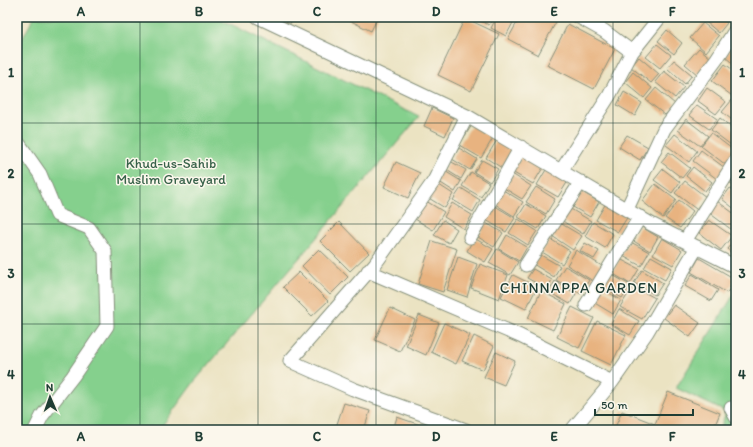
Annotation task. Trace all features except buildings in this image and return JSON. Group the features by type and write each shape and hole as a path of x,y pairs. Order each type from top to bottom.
{"street":[{"path":"258,17 467,116 640,217 736,267"},
{"path":"578,17 604,31 632,52"},
{"path":"561,171 609,96 632,52 660,17"},
{"path":"627,209 664,129 716,60 736,29"},
{"path":"466,430 353,389 290,361 374,264 434,181 467,116"},
{"path":"17,141 40,174 57,215 88,228 105,251 107,326 42,416 35,430"},
{"path":"470,238 521,147"},
{"path":"685,241 736,160"},
{"path":"526,265 581,182"},
{"path":"586,305 640,217"},
{"path":"572,430 612,382 647,332 696,247"},
{"path":"368,271 520,336 612,382"}],"green space":[{"name":"Khud-us-Sahib Muslim Graveyard","path":"34,17 216,17 419,117 194,382 159,430 17,430 17,41 20,43"},
{"path":"736,291 736,430 720,430 726,412 676,388"}],"district":[{"name":"CHINNAPPA GARDEN","path":"579,288"}]}
